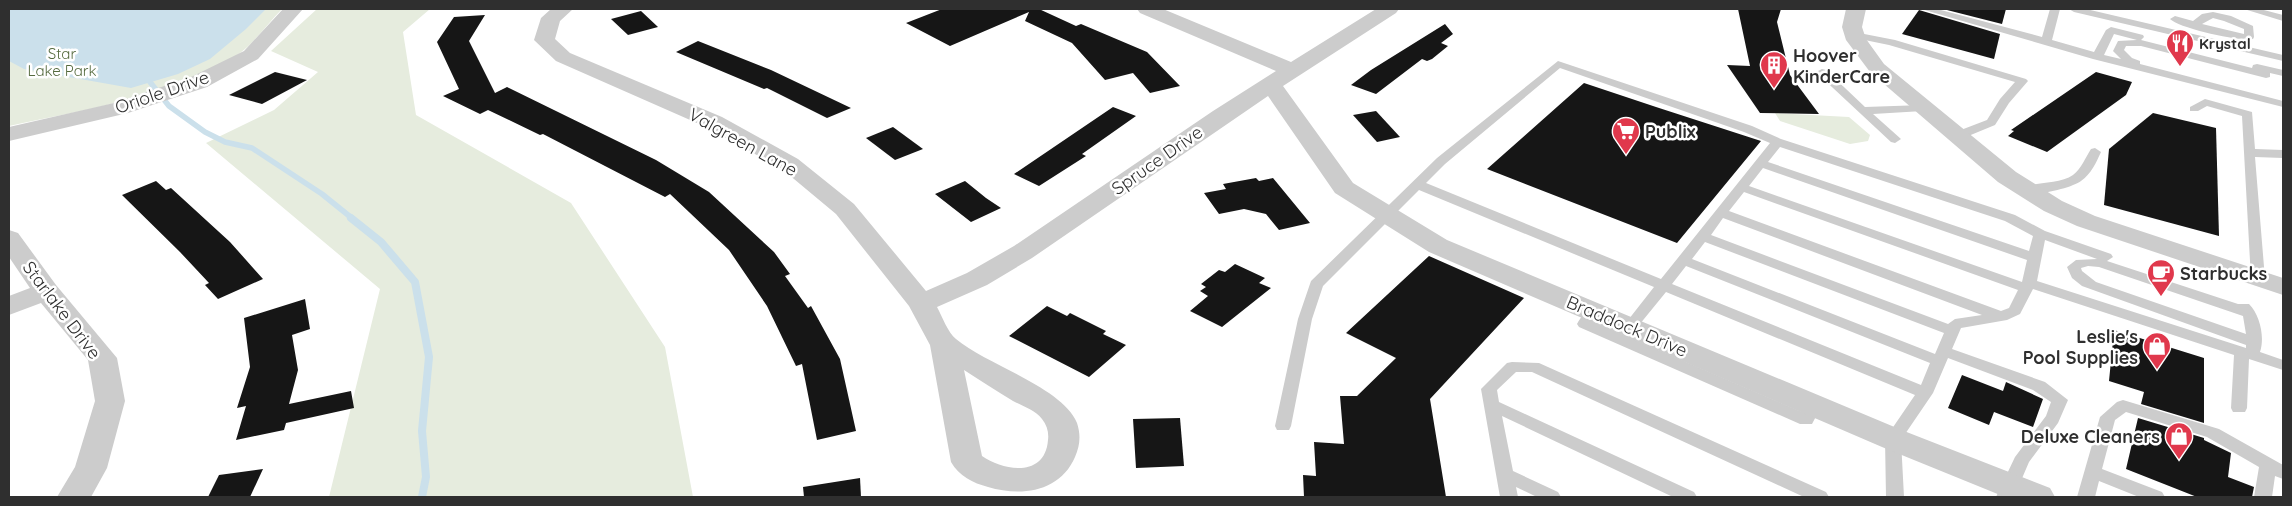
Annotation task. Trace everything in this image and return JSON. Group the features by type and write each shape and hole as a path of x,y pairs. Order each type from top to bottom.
{"street":[{"name":"Oriole Drive","path":"9,134 120,108 199,82 251,55 293,9"},
{"name":"Valgreen Lane","path":"563,9 551,18 544,40 563,58 714,122 790,164 845,209 921,303 944,345 967,462 986,476 1016,482 1034,478 1054,466 1065,449 1064,430 1052,410 944,345"},
{"path":"1147,9 1291,70"},
{"name":"Spruce Drive","path":"921,303 977,279 1023,252 1268,85 1389,9"},
{"path":"1856,9 1852,27 1854,36 1877,68 2007,177 2052,206 2086,221 2283,287"},
{"name":"Braddock Drive","path":"1268,85 1278,93 1344,188 1438,246 1814,405 2007,491 2038,497"},
{"name":"Starlake Drive","path":"9,238 46,290 102,358 110,401 92,468 74,497"},
{"path":"9,306 46,290"}],"lane":[{"path":"1926,9 2046,41 2097,57 2261,97"},
{"path":"2046,41 2055,9"},
{"path":"2074,9 2206,35 2283,58"},
{"path":"2249,9 2283,18"},
{"path":"2175,19 2195,26 2206,35 2249,37 2250,34 2249,28 2215,16 2206,15 2199,19 2195,26"},
{"path":"2097,57 2111,30 2266,72"},
{"path":"1854,36 1891,42 2022,81 2004,101 1990,122 1957,136"},
{"path":"2283,73 2266,72 2141,43 2122,43 2118,47 2122,56 2133,62 2283,104"},
{"path":"1283,426 1305,319 1316,284 1441,161 1558,64 1748,129 1777,142 2010,218 2040,234 2236,302 2249,313 2250,350 2239,408"},
{"path":"1822,72 1862,111 1895,139"},
{"path":"2261,97 2266,72"},
{"path":"2194,110 2204,102 2248,114 2258,279"},
{"path":"1862,111 1923,108"},
{"path":"1630,328 1777,142"},
{"path":"2028,190 2077,180 2089,168 2095,152"},
{"path":"2249,153 2283,154"},
{"path":"1760,163 2035,258"},
{"path":"1417,184 1662,287 1925,394"},
{"path":"1741,188 2028,286 2250,350"},
{"path":"1721,213 2001,316"},
{"path":"1895,497 1892,439 1925,394 1955,324 2001,316 2015,311 2028,286 2040,234"},
{"path":"1702,236 1952,330"},
{"path":"1683,260 1941,356 2039,386 2060,400 2058,411 2029,450 2007,491"},
{"path":"2249,313 2103,264 2085,262 2077,263 2074,267 2075,273 2081,280 2100,289 2283,365"},
{"path":"1594,312 1584,324 1806,420 1814,405"},
{"path":"1509,497 1489,389 1512,367 1534,366 1820,497"},
{"path":"1492,405 1688,497"},
{"path":"2086,497 2108,417 2123,406 2162,416 2213,434 2283,473"},
{"path":"2264,497 2268,464"},
{"path":"2093,472 2156,497"},
{"path":"1504,474 1552,497"}],"green space":[{"name":"Star Lake Park","path":"9,9 282,9 246,49 215,68 188,80 128,100 9,126"},
{"path":"317,9 430,9 403,32 416,115 571,203 665,347 693,497 329,497 380,289 206,143 274,110 318,72 271,51"},
{"path":"1775,113 1849,117 1870,135 1868,141 1850,144 1780,121"}],"water":[{"name":"Star Lake Park","path":"9,9 266,9 246,29 210,59 178,74 131,88 24,69 9,61"}],"building":[{"path":"942,9 1039,9 1076,26 1081,24 1147,52 1180,86 1150,93 1133,73 1105,80 1072,43 1025,21 1029,12 950,46 906,23"},
{"path":"1738,9 1781,9 1777,22 1790,75 1819,114 1760,113 1727,65 1750,66"},
{"path":"1943,9 2006,9 2002,24"},
{"path":"1919,10 2000,34 1994,59 1902,34"},
{"path":"641,11 658,27 628,35 611,19"},
{"path":"485,15 469,41 495,93 507,87 656,160 709,192 774,252 790,274 785,276 808,308 811,306 840,359 856,431 817,440 802,364 796,366 767,306 729,250 670,194 665,197 543,134 540,135 488,110 480,114 443,96 459,89 437,42 454,17"},
{"path":"1445,24 1453,34 1441,43 1448,46 1432,59 1427,61 1422,59 1376,94 1351,85 1371,70"},
{"path":"698,41 771,70 851,108 827,118 767,88 764,89 676,52"},
{"path":"275,72 307,80 262,104 229,95"},
{"path":"2096,72 2132,82 2126,95 2047,152 2008,136 2014,131 2011,130"},
{"name":"Publix","path":"1584,83 1761,141 1677,243 1487,169"},
{"path":"1113,107 1136,116 1082,154 1086,156 1039,186 1014,174"},
{"path":"1376,111 1400,137 1377,142 1353,115"},
{"path":"2153,113 2216,128 2219,236 2104,205 2109,149"},
{"path":"893,127 923,149 895,160 866,138"},
{"path":"1256,178 1259,181 1273,178 1310,223 1279,230 1266,214 1244,209 1219,214 1204,193 1226,189 1223,184"},
{"path":"156,181 166,190 171,188 230,242 263,279 218,299 205,285 209,283 122,195"},
{"path":"965,181 1001,208 971,222 935,194"},
{"path":"1429,256 1524,298 1430,399 1446,497 1304,497 1303,475 1316,476 1314,442 1344,444 1340,396 1357,396 1396,358 1346,333"},
{"path":"1235,264 1265,278 1259,283 1271,288 1222,327 1190,311 1208,296 1200,291 1206,287 1201,284 1219,270 1225,272"},
{"path":"305,299 310,329 292,335 298,370 289,404 351,391 354,408 286,423 284,430 236,440 246,406 237,408 250,367 244,318"},
{"path":"1047,306 1067,316 1070,313 1106,331 1103,334 1126,345 1089,377 1009,336"},
{"name":"Leslie's Pool Supplies","path":"2114,330 2204,358 2204,423 2141,404 2144,392 2109,381"},
{"path":"1962,375 2003,391 2006,382 2043,399 2033,427 1994,412 1989,425 1948,408"},
{"path":"1180,418 1184,466 1136,468 1133,419"},
{"name":"Deluxe Cleaners","path":"2138,418 2204,438 2204,440 2231,453 2228,477 2254,487 2252,497 2197,497 2126,469"},
{"path":"263,469 250,497 208,497 219,475"},
{"path":"860,478 861,497 804,497 803,487"}],"waterway":[{"path":"150,82 169,106 205,132 225,142 252,148 322,194 353,219"},
{"path":"351,218 381,242 415,282 429,357 422,431 426,477 422,497"}],"place":[{"name":"Krystal","path":"2180,67"},
{"name":"Hoover KinderCare","path":"1774,89"},
{"name":"Publix","path":"1626,155"},
{"name":"Starbucks","path":"2161,297"},
{"name":"Leslie's Pool Supplies","path":"2157,370"},
{"name":"Deluxe Cleaners","path":"2179,460"}]}
